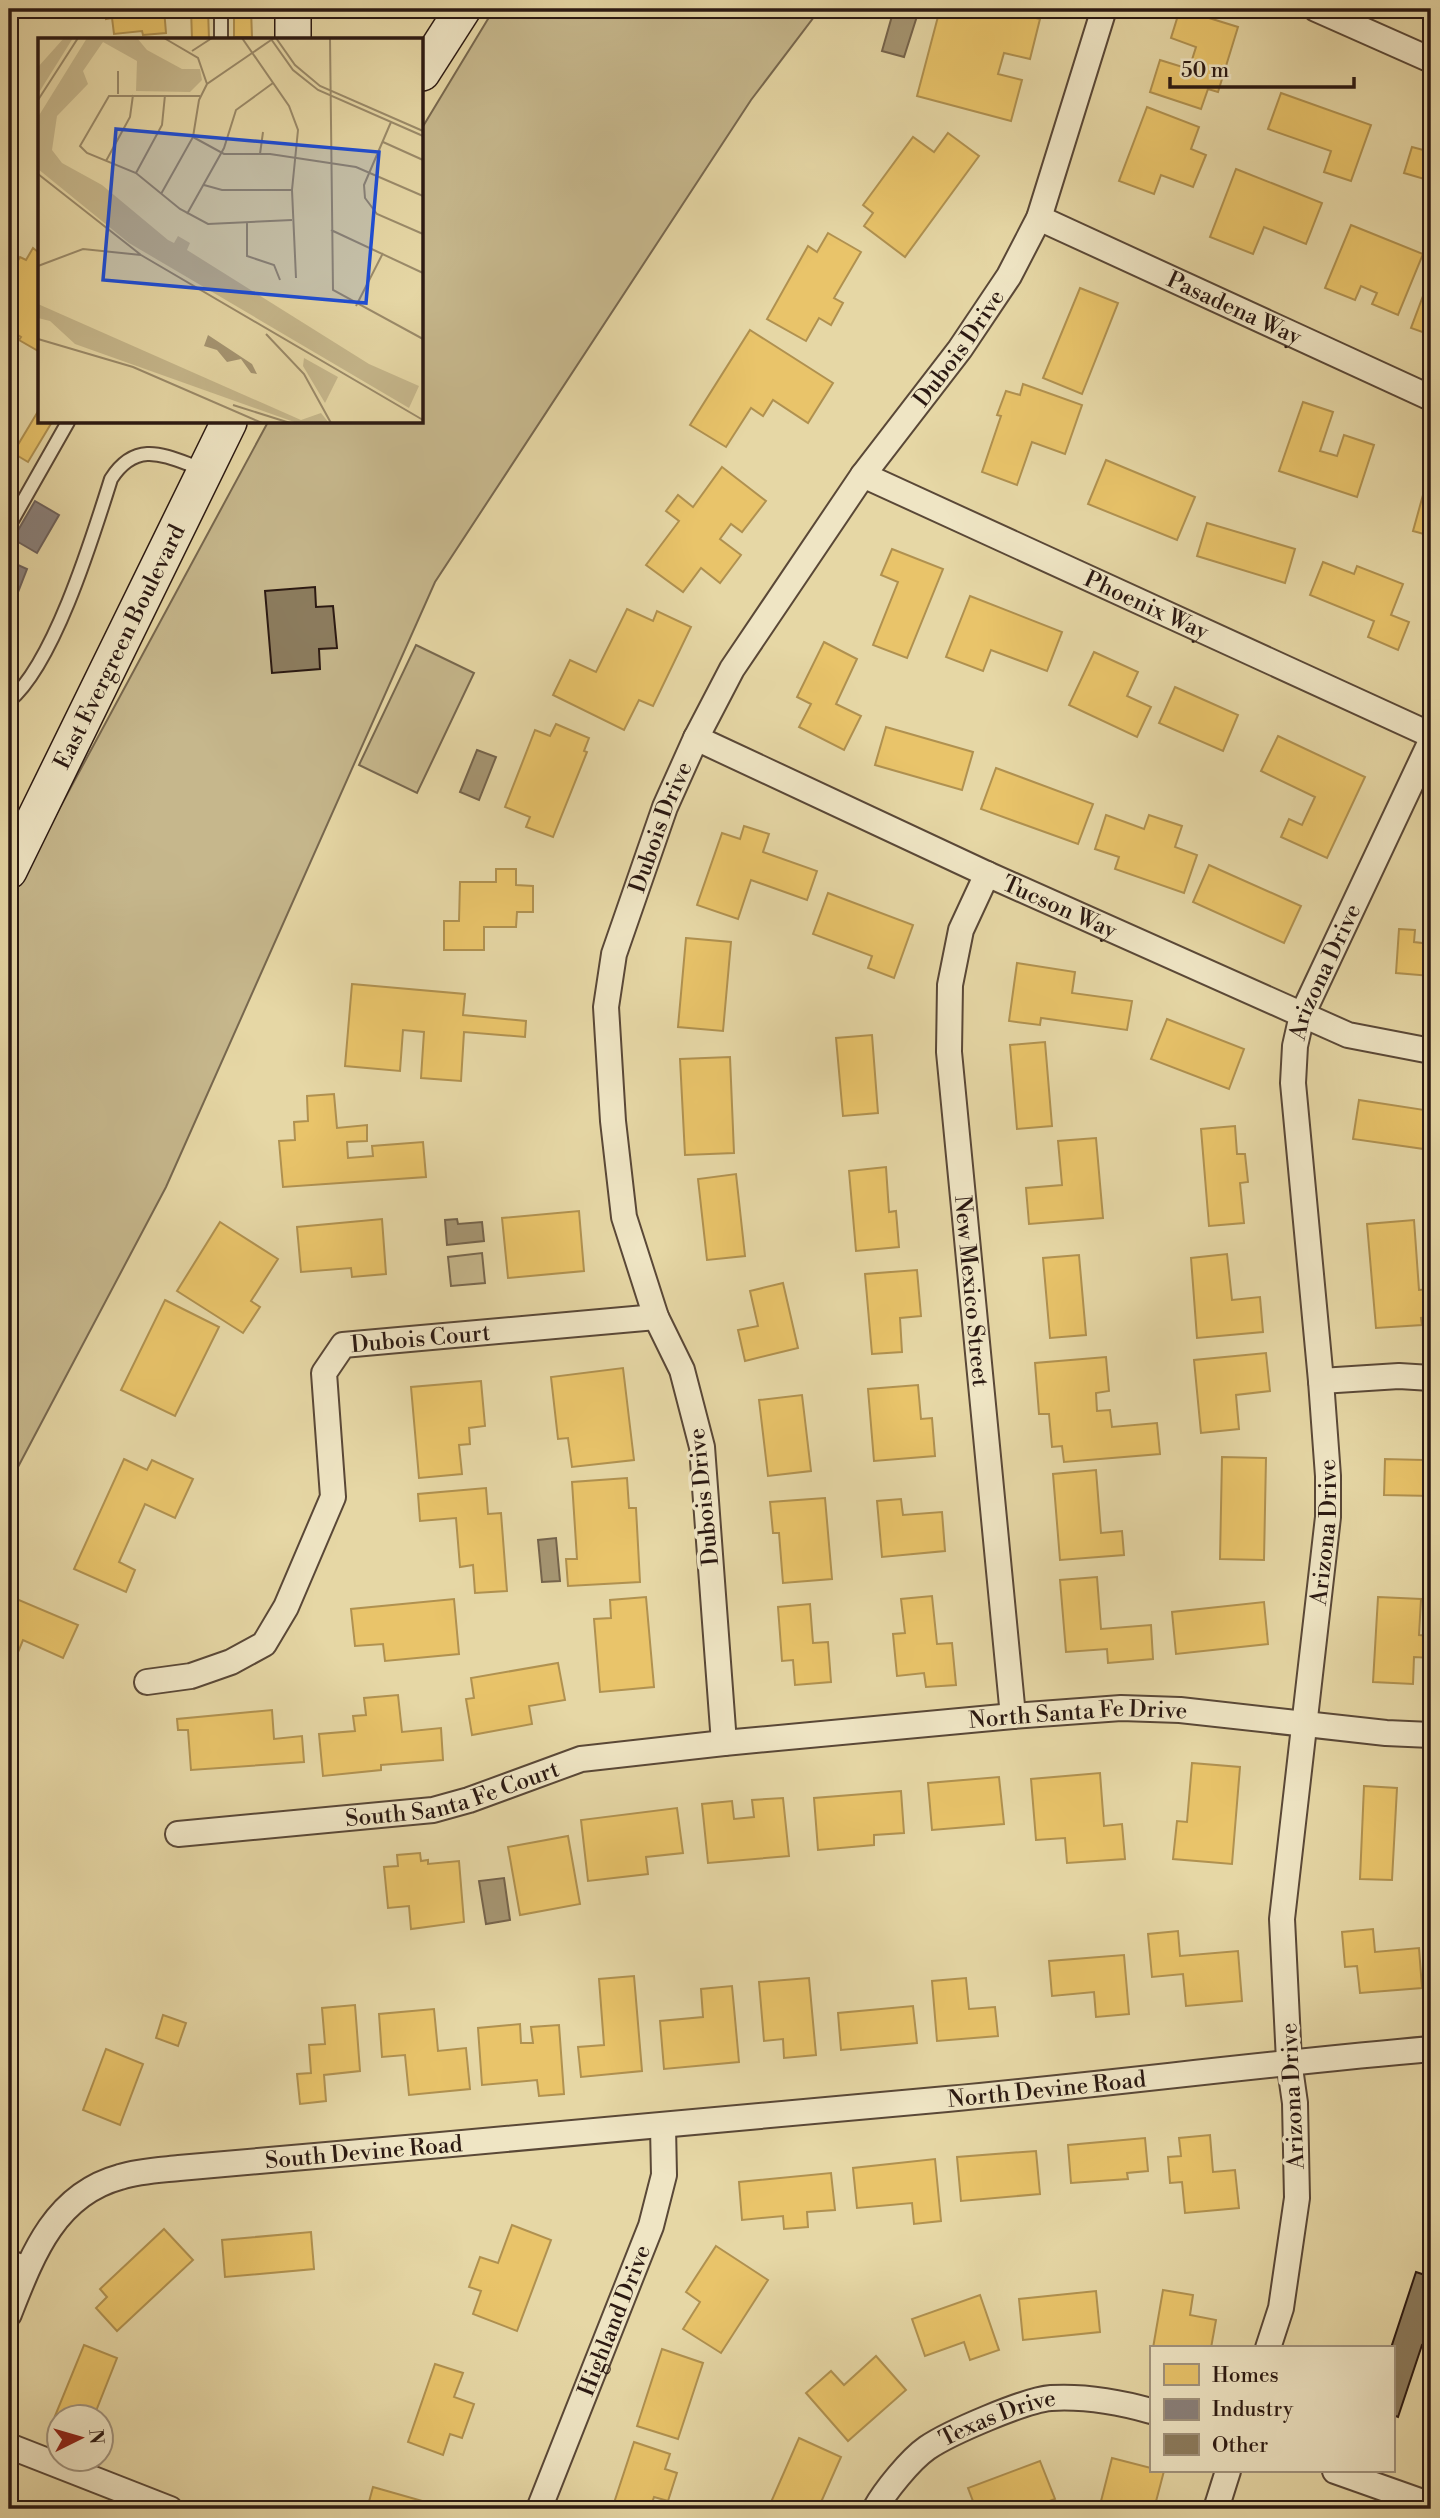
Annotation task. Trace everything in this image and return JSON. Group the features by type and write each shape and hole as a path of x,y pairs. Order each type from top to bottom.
{"street":[{"path":"293,9 293,38"},
{"path":"424,71 463,9"},
{"name":"Dubois Drive","path":"724,1743 702,1447 682,1370 656,1317 624,1217 613,1121 606,1007 614,954 665,807 696,738 732,669 772,606 863,475 967,338 1009,276 1039,218 1104,9"},
{"path":"1316,9 1431,60"},
{"name":"Pasadena Way","path":"1039,218 1431,398"},
{"name":"East Evergreen Boulevard","path":"9,871 228,424"},
{"name":"Phoenix Way","path":"863,475 1431,735"},
{"name":"Tucson Way","path":"696,738 987,874 1348,1035 1431,1051"},
{"name":"Arizona Drive","path":"1269,2346 1281,2308 1297,2198 1295,2103 1289,2061 1282,1919 1328,1517 1328,1476 1321,1381 1293,1083 1295,1046 1302,1015 1431,741"},
{"name":"New Mexico Street","path":"987,874 961,930 950,985 949,1052 1013,1716"},
{"name":"Dubois Court","path":"147,1682 191,1676 231,1662 264,1644 286,1607 333,1497 324,1373 343,1345 656,1317"},
{"path":"1321,1381 1399,1376 1431,1378"},
{"name":"North Santa Fe Drive","path":"724,1743 1121,1708 1180,1710 1386,1733 1431,1735"},
{"name":"South Santa Fe Court","path":"178,1834 433,1810 469,1800 580,1759 724,1743"},
{"name":"North Devine Road","path":"663,2127 949,2099 1289,2061 1431,2049"},
{"name":"South Devine Road","path":"20,2260 41,2241 69,2203 90,2188 121,2176 179,2168 663,2127"},
{"name":"Highland Drive","path":"539,2509 651,2226 664,2175 663,2127"},
{"path":"9,2314 20,2260"},
{"name":"Texas Drive","path":"875,2509 884,2493 926,2449 995,2415 1049,2398 1117,2401 1150,2411"},
{"path":"9,2446 170,2509"},
{"path":"1216,2509 1228,2472"},
{"path":"1338,2472 1431,2505"}],"lane":[{"path":"221,9 221,38"},
{"path":"9,526 67,424"},
{"path":"9,701 42,660 71,593 111,479 119,467 130,458 144,453 159,454 206,470"}],"shaded area":[{"path":"494,9 820,9 751,100 435,582 166,1187 9,1484 9,902 267,424 424,424 424,125"},
{"path":"894,9 918,13 904,57 882,51"},
{"path":"416,645 474,673 417,793 359,765"},
{"path":"477,750 496,757 479,800 460,792"},
{"path":"457,1219 458,1224 482,1222 484,1241 447,1245 445,1220"},
{"path":"482,1253 485,1283 451,1286 448,1257"},
{"path":"556,1538 560,1581 542,1582 538,1540"},
{"path":"504,1878 510,1920 486,1924 479,1881"}],"building: Homes":[{"path":"105,9 164,9 166,33 143,35 142,31 114,34 112,18 106,19"},
{"path":"191,9 208,9 209,38 192,38"},
{"path":"234,9 251,9 252,37 234,37"},
{"path":"370,9 402,9 400,15"},
{"path":"940,9 1001,9 1040,19 1030,59 1004,53 998,74 1022,80 1011,121 917,96"},
{"path":"1180,9 1238,27 1218,92 1208,89 1201,109 1150,92 1160,60 1189,69 1196,47 1171,38"},
{"path":"1281,93 1371,125 1351,181 1324,172 1331,151 1268,129"},
{"path":"1147,107 1199,127 1191,149 1206,155 1193,187 1161,175 1154,194 1119,181"},
{"path":"948,133 979,156 905,257 864,226 873,213 863,205 913,137 934,152"},
{"path":"1412,147 1431,152 1431,181 1404,173"},
{"path":"1236,169 1322,203 1306,244 1264,227 1253,254 1210,237"},
{"path":"1351,225 1423,254 1398,315 1372,304 1377,293 1361,286 1355,300 1325,288"},
{"path":"828,233 861,252 834,298 843,303 831,325 819,318 806,341 767,319 808,246 817,252"},
{"path":"33,248 38,252 38,351 19,340 21,337 9,329 9,276 20,257 26,260"},
{"path":"1080,288 1118,303 1082,394 1043,378"},
{"path":"1426,288 1431,290 1431,335 1411,328"},
{"path":"750,330 833,383 808,423 773,400 763,416 751,408 726,447 690,425"},
{"path":"1023,384 1082,405 1065,454 1032,442 1017,485 982,472 1001,416 997,415 1006,391 1020,395"},
{"path":"1303,402 1333,412 1320,451 1337,456 1344,435 1374,445 1357,497 1279,471"},
{"path":"38,411 38,424 51,424 28,462 13,453"},
{"path":"1106,460 1195,497 1177,540 1088,504"},
{"path":"722,467 766,501 742,532 731,524 720,539 741,555 720,583 701,568 683,592 646,565 679,521 666,511 678,495 693,507"},
{"path":"1423,495 1431,497 1431,536 1413,531"},
{"path":"1207,523 1295,549 1285,583 1197,556"},
{"path":"892,549 943,569 907,658 873,645 898,582 881,575"},
{"path":"1323,562 1354,574 1357,566 1403,584 1391,615 1409,622 1398,650 1368,637 1374,621 1310,595"},
{"path":"970,596 1062,632 1047,671 991,650 983,671 946,657"},
{"path":"627,609 653,621 657,611 691,627 653,706 639,700 624,730 553,695 570,660 596,672"},
{"path":"824,642 857,659 836,704 861,716 844,750 799,727 811,704 797,697"},
{"path":"1094,652 1138,672 1127,696 1151,707 1137,737 1069,705"},
{"path":"1175,687 1238,715 1223,751 1159,723"},
{"path":"556,724 589,738 584,751 587,752 553,837 526,827 530,817 505,807 535,730 550,736"},
{"path":"886,727 973,752 962,790 875,765"},
{"path":"1278,736 1365,777 1327,858 1281,837 1289,819 1302,825 1315,797 1261,771"},
{"path":"996,768 1093,804 1078,844 981,809"},
{"path":"1106,815 1144,829 1149,815 1182,826 1175,847 1197,855 1184,893 1115,869 1119,857 1095,849"},
{"path":"744,826 769,834 763,852 817,871 807,900 751,880 738,919 697,905 722,833 740,839"},
{"path":"1209,865 1301,906 1284,943 1193,902"},
{"path":"496,869 516,869 516,885 533,886 533,912 517,912 516,927 484,927 484,950 444,950 444,921 459,921 460,882 496,882"},
{"path":"828,893 913,925 894,978 868,968 872,956 813,934"},
{"path":"1399,929 1415,930 1414,942 1431,944 1431,976 1396,973"},
{"path":"686,938 731,942 723,1031 678,1027"},
{"path":"1017,963 1075,972 1072,993 1132,1001 1127,1030 1041,1018 1040,1025 1009,1021"},
{"path":"352,984 465,994 463,1015 526,1021 525,1037 464,1032 461,1081 421,1078 424,1032 403,1030 400,1071 345,1066"},
{"path":"1167,1019 1244,1049 1229,1089 1151,1059"},
{"path":"872,1035 878,1113 843,1116 836,1038"},
{"path":"1045,1042 1052,1126 1017,1129 1010,1045"},
{"path":"730,1057 734,1153 685,1155 680,1059"},
{"path":"334,1094 337,1128 367,1125 367,1141 347,1142 348,1158 373,1156 372,1146 423,1142 426,1177 283,1187 279,1141 295,1140 294,1122 308,1121 307,1096"},
{"path":"1359,1100 1431,1111 1431,1150 1353,1139"},
{"path":"1235,1126 1237,1154 1245,1154 1248,1182 1240,1183 1244,1223 1209,1226 1201,1129"},
{"path":"1096,1138 1103,1218 1029,1224 1026,1188 1062,1185 1058,1141"},
{"path":"886,1167 889,1212 896,1211 899,1247 856,1251 849,1171"},
{"path":"736,1174 745,1256 707,1260 698,1179"},
{"path":"579,1211 584,1271 508,1278 502,1218"},
{"path":"382,1219 386,1274 352,1277 351,1268 301,1272 297,1227"},
{"path":"1414,1220 1419,1290 1431,1289 1431,1317 1421,1318 1422,1325 1376,1328 1367,1224"},
{"path":"220,1222 278,1259 251,1301 260,1307 243,1333 177,1291"},
{"path":"1227,1254 1232,1300 1260,1297 1263,1332 1197,1338 1191,1258"},
{"path":"1079,1255 1086,1335 1050,1338 1043,1258"},
{"path":"917,1270 921,1316 900,1318 902,1352 872,1354 865,1274"},
{"path":"783,1283 798,1348 745,1361 738,1330 758,1326 750,1291"},
{"path":"165,1300 219,1327 175,1416 121,1390"},
{"path":"1266,1353 1270,1391 1236,1395 1239,1429 1201,1433 1194,1360"},
{"path":"1106,1357 1109,1391 1096,1393 1097,1411 1110,1410 1112,1427 1157,1423 1160,1454 1064,1462 1062,1446 1052,1447 1049,1414 1039,1414 1035,1363"},
{"path":"623,1368 634,1460 572,1467 568,1438 558,1439 551,1377"},
{"path":"481,1381 485,1426 469,1428 470,1444 459,1445 462,1474 419,1478 411,1387"},
{"path":"918,1385 921,1419 932,1418 935,1456 874,1461 868,1389"},
{"path":"802,1395 811,1471 768,1476 759,1400"},
{"path":"1425,1440 1431,1440 1431,1496 1384,1495 1385,1459 1424,1460"},
{"path":"1222,1457 1266,1458 1264,1560 1220,1559"},
{"path":"124,1459 147,1470 152,1460 193,1479 175,1518 145,1504 119,1562 135,1570 126,1592 74,1569"},
{"path":"1096,1470 1101,1533 1122,1531 1124,1555 1060,1560 1053,1474"},
{"path":"627,1478 629,1508 636,1508 640,1582 568,1586 566,1559 577,1559 572,1482"},
{"path":"486,1488 488,1514 501,1513 507,1591 475,1593 473,1565 460,1567 456,1518 420,1521 418,1494"},
{"path":"825,1498 832,1579 783,1583 779,1533 773,1533 770,1502"},
{"path":"901,1499 903,1515 942,1512 945,1551 882,1557 877,1501"},
{"path":"1097,1577 1101,1629 1151,1625 1153,1659 1108,1663 1107,1649 1066,1652 1060,1580"},
{"path":"9,1590 16,1593 14,1598 78,1625 63,1658 23,1640 9,1674"},
{"path":"932,1596 937,1644 952,1643 956,1685 926,1687 924,1673 897,1676 893,1634 905,1633 901,1599"},
{"path":"646,1597 654,1687 600,1692 594,1619 611,1618 610,1600"},
{"path":"1378,1597 1421,1599 1419,1635 1431,1636 1431,1658 1414,1657 1413,1684 1373,1682"},
{"path":"454,1599 459,1654 385,1661 383,1644 355,1646 351,1609"},
{"path":"1264,1602 1268,1644 1176,1654 1172,1612"},
{"path":"810,1604 813,1643 828,1642 831,1682 795,1685 793,1660 782,1661 778,1607"},
{"path":"558,1663 565,1700 529,1706 532,1724 472,1735 466,1699 474,1698 471,1678"},
{"path":"398,1695 402,1732 441,1728 443,1760 381,1765 381,1770 323,1776 319,1734 355,1731 353,1716 366,1715 364,1698"},
{"path":"272,1710 274,1739 302,1736 304,1762 191,1770 188,1730 178,1730 177,1719"},
{"path":"1192,1763 1240,1767 1232,1864 1173,1859 1177,1821 1187,1822"},
{"path":"1100,1773 1104,1826 1122,1824 1125,1859 1067,1863 1065,1838 1036,1840 1031,1779"},
{"path":"999,1777 1004,1824 932,1830 928,1783"},
{"path":"1364,1786 1397,1788 1392,1880 1360,1879"},
{"path":"901,1791 904,1833 874,1835 874,1845 818,1850 814,1798"},
{"path":"783,1798 789,1856 708,1863 702,1804 732,1801 734,1819 754,1817 752,1800"},
{"path":"677,1808 683,1853 646,1857 648,1874 588,1881 581,1820"},
{"path":"568,1836 580,1904 520,1915 508,1847"},
{"path":"420,1853 421,1861 428,1860 428,1864 459,1861 464,1922 411,1929 409,1906 388,1908 384,1867 398,1866 397,1855"},
{"path":"1373,1929 1375,1952 1419,1948 1422,1988 1360,1993 1357,1966 1345,1967 1342,1932"},
{"path":"1178,1931 1180,1956 1238,1951 1242,2001 1186,2006 1183,1974 1152,1977 1148,1934"},
{"path":"1124,1955 1129,2014 1096,2017 1094,1992 1052,1996 1049,1961"},
{"path":"634,1976 642,2071 581,2077 578,2047 604,2045 599,1979"},
{"path":"809,1978 816,2055 784,2058 783,2039 764,2041 759,1982"},
{"path":"966,1978 969,2009 995,2007 998,2036 937,2041 932,1981"},
{"path":"732,1986 739,2062 664,2069 660,2021 703,2017 701,1989"},
{"path":"355,2005 360,2071 324,2075 326,2101 300,2104 297,2074 311,2073 309,2045 325,2044 322,2008"},
{"path":"913,2006 917,2043 841,2050 838,2013"},
{"path":"434,2009 438,2051 466,2048 470,2089 409,2095 405,2055 382,2057 379,2014"},
{"path":"163,2015 186,2023 178,2046 156,2038"},
{"path":"520,2024 521,2043 533,2043 531,2027 559,2025 564,2094 539,2096 537,2080 482,2085 478,2028"},
{"path":"106,2049 143,2064 120,2125 83,2110"},
{"path":"1210,2135 1213,2172 1235,2170 1239,2208 1185,2213 1182,2182 1170,2183 1168,2157 1181,2156 1179,2138"},
{"path":"1145,2138 1148,2171 1127,2173 1128,2179 1071,2183 1068,2145"},
{"path":"1036,2151 1040,2194 961,2201 957,2157"},
{"path":"935,2159 941,2221 914,2224 912,2203 857,2208 853,2168"},
{"path":"831,2173 835,2210 807,2212 808,2227 784,2229 783,2216 742,2220 739,2182"},
{"path":"512,2225 551,2240 517,2331 473,2314 481,2291 469,2287 480,2257 498,2263"},
{"path":"164,2229 193,2260 117,2331 96,2308 107,2297 100,2289"},
{"path":"311,2232 314,2269 225,2277 222,2240"},
{"path":"716,2246 768,2280 721,2353 683,2329 700,2302 686,2292"},
{"path":"1163,2290 1193,2295 1190,2315 1216,2320 1211,2346 1153,2346"},
{"path":"1096,2291 1100,2332 1023,2340 1019,2299"},
{"path":"980,2295 999,2350 970,2360 964,2342 925,2356 912,2319"},
{"path":"84,2345 117,2358 100,2402 61,2402"},
{"path":"662,2349 703,2363 678,2439 637,2426"},
{"path":"876,2356 906,2390 848,2441 806,2393 831,2371 844,2385"},
{"path":"435,2364 463,2373 454,2397 474,2404 462,2438 450,2434 443,2455 408,2442"},
{"path":"799,2438 841,2457 818,2509 768,2509"},
{"path":"634,2442 670,2454 665,2469 677,2473 668,2501 654,2497 650,2509 612,2509"},
{"path":"1112,2458 1150,2468 1150,2472 1164,2472 1154,2509 1099,2509"},
{"path":"1040,2461 1055,2499 1028,2509 976,2509 968,2488"},
{"path":"373,2487 447,2508 447,2509 367,2509"}],"building: Industry":[{"path":"35,501 59,515 37,553 13,539"},
{"path":"9,561 27,569 11,610 9,609"}],"building: Other":[{"path":"315,587 316,607 333,606 337,648 319,649 320,669 272,673 265,591"},
{"path":"1416,2272 1431,2277 1431,2348 1422,2345 1398,2417 1394,2415 1394,2346 1392,2346"}]}
